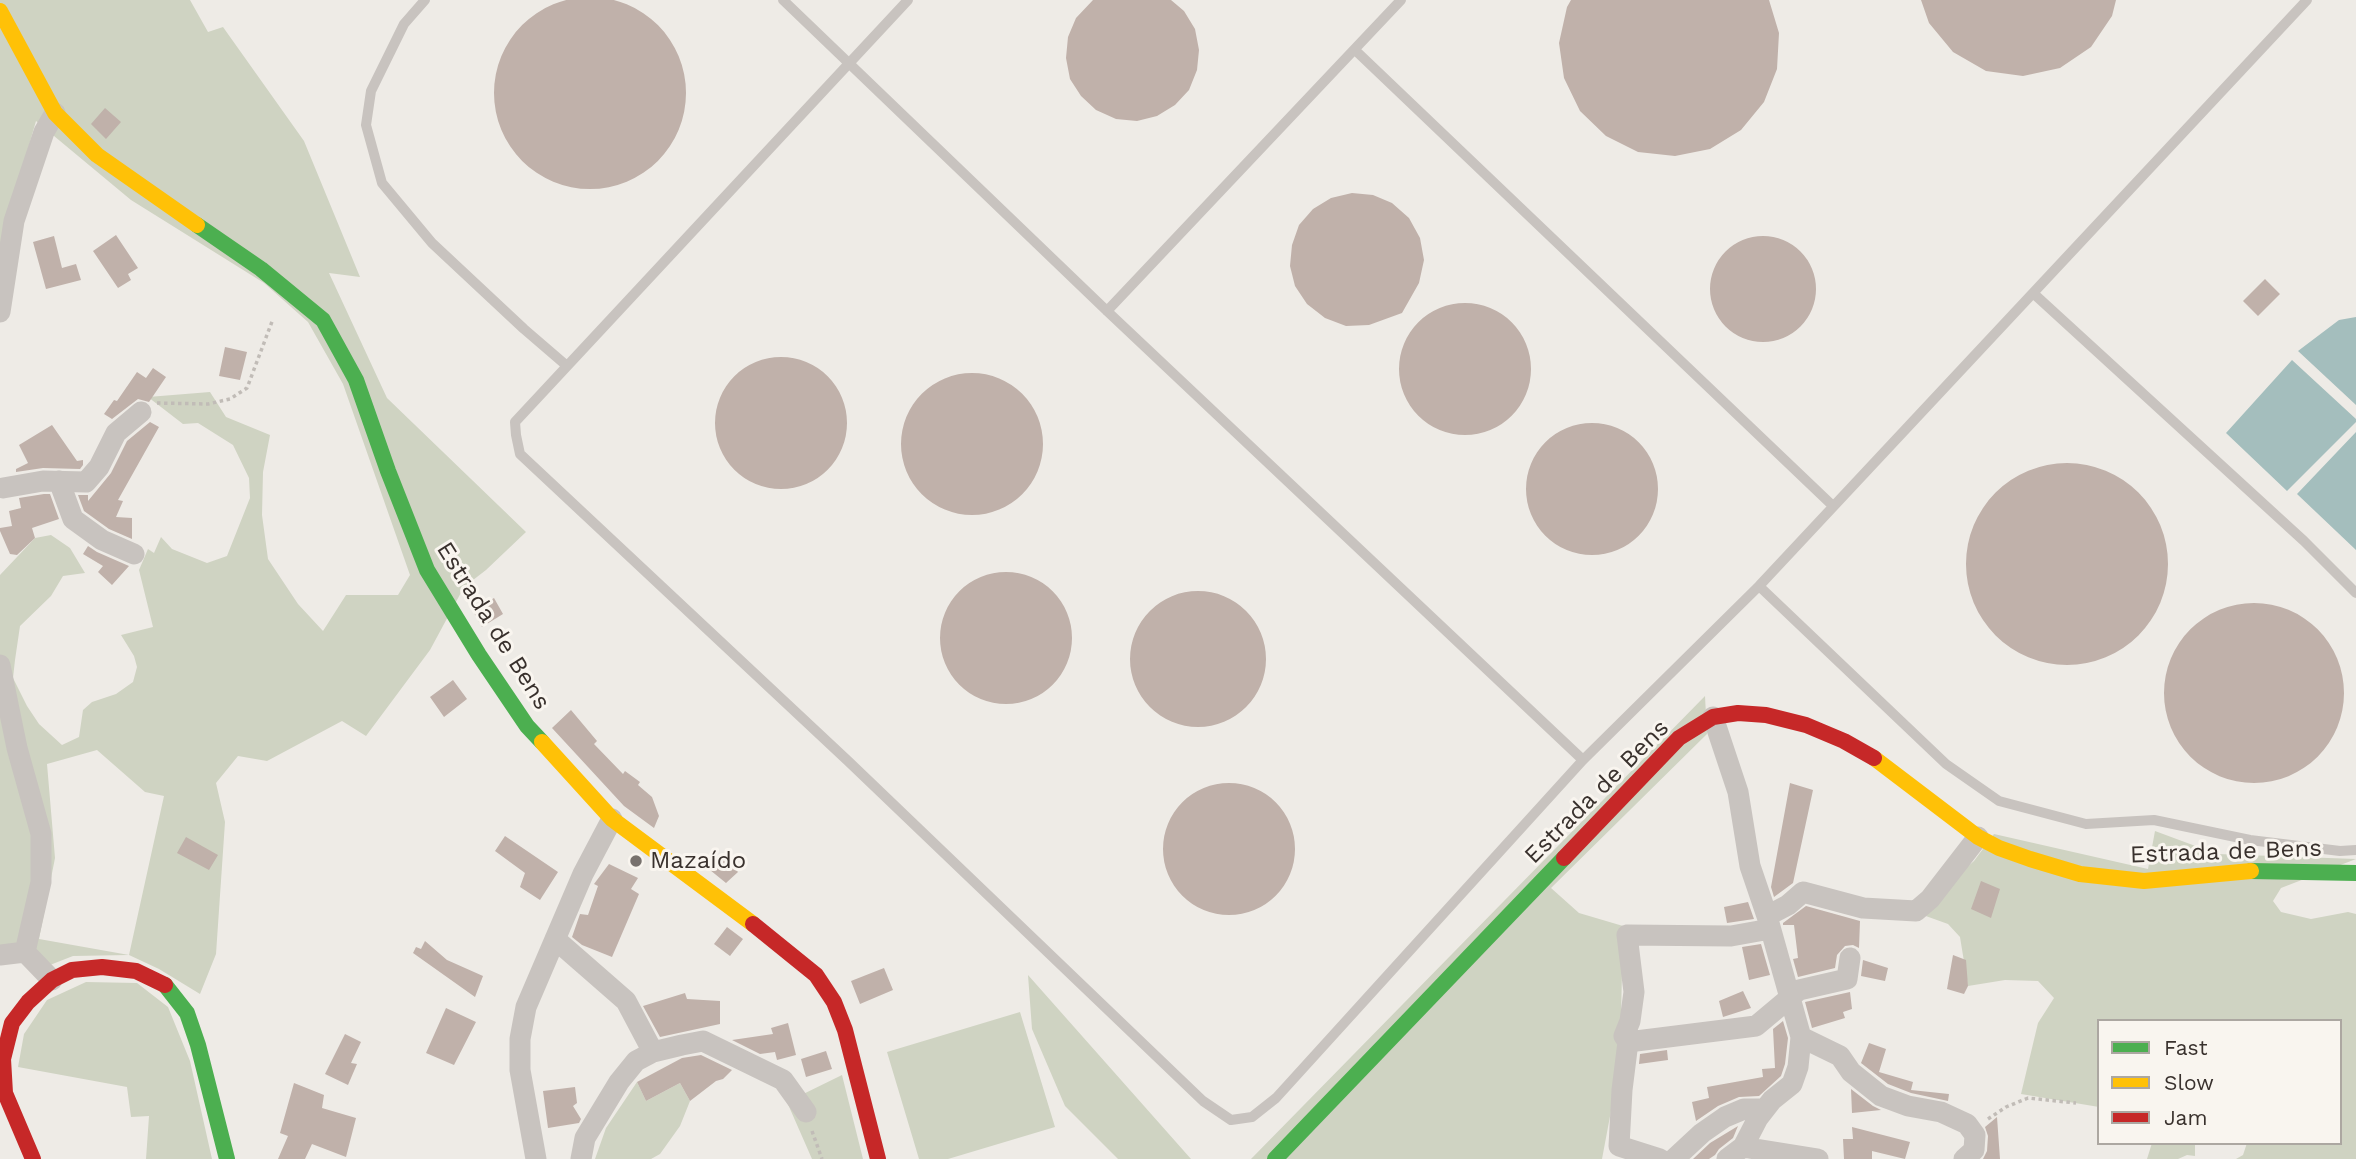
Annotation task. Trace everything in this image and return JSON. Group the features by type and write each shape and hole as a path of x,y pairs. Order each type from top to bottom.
{"street":[{"name":"Estrada de Bens","path":"0,12 55,113 97,155 261,269 323,320 356,380 427,570 479,655 527,726 612,819 764,932 816,975 834,1002 845,1030 878,1159"},
{"path":"0,312 14,221 44,132 55,113"},
{"path":"1,488 43,481 86,482 99,467 116,433 141,412"},
{"path":"59,481 73,519 102,540 134,554"},
{"path":"0,665 17,748 41,834 41,882 25,952"},
{"name":"Estrada de Bens","path":"1275,1159 1679,738 1713,717 1738,713 1766,715 1806,725 1844,741 1884,764 1978,837 1999,848 2080,874 2144,881 2258,870 2356,873"},
{"path":"1713,717 1738,792 1750,866 1801,1037 1798,1067 1791,1084 1765,1109 1735,1153 1818,1159"},
{"path":"536,1159 520,1070 520,1039 526,1007 583,874 612,819"},
{"path":"1660,1159 1619,1146 1622,1090 1629,1042 1624,1036 1630,1021 1634,992 1627,935 1731,936 1769,923 1803,892 1863,908 1916,911 1930,899 1978,837"},
{"path":"555,939 626,1001 653,1052"},
{"path":"0,956 25,952"},
{"path":"25,952 52,980"},
{"path":"1629,1042 1756,1026 1799,990 1847,979 1850,958"},
{"path":"33,1159 5,1093 3,1059 12,1023 28,1002 52,980 72,970 102,967 136,971 164,984 187,1013 198,1045 227,1159"},
{"path":"1801,1037 1840,1056 1851,1072 1881,1096 1908,1106 1941,1112 1967,1124 1975,1135 1974,1150 1964,1159"},
{"path":"581,1159 585,1138 619,1082 636,1061 653,1052 703,1041 783,1080 806,1112"},
{"path":"1674,1159 1702,1133 1725,1117 1744,1109 1765,1109"}],"lane":[{"path":"425,0 404,24 372,92 366,124 382,183 432,243 567,366"},
{"path":"783,0 1107,311 1583,760"},
{"path":"908,0 515,422 520,454 848,761 1203,1101 1231,1120 1252,1117 1276,1098 1583,760 1759,586 2307,0"},
{"path":"1107,311 1401,0"},
{"path":"1355,50 1833,506"},
{"path":"2033,293 2294,532 2356,593"},
{"path":"1759,586 1946,764 1999,801 2086,824 2154,820 2250,840 2340,851 2356,850"}],"path":[{"path":"141,412 152,403 208,404 230,399 247,388 273,319"},
{"path":"1971,1130 2006,1107 2028,1098 2051,1098 2076,1103"},
{"path":"806,1112 822,1159"}],"green space":[{"path":"0,0 190,0 208,32 223,27 304,141 360,277 329,273 387,398 526,532 464,587 430,650 366,736 342,721 267,761 238,756 216,783 225,822 216,954 200,994 159,969 129,955 73,956 32,972 23,959 0,962 0,575 35,538 51,535 70,548 85,573 63,576 51,596 20,626 15,660 13,678 27,706 39,724 62,745 79,737 83,710 92,702 116,694 133,682 137,667 134,656 121,635 153,627 139,570 148,549 154,553 161,537 172,549 207,563 227,556 250,498 249,478 233,445 198,423 183,424 148,397 210,392 226,417 270,435 263,472 262,515 268,559 298,604 323,631 346,595 398,595 410,575 343,384 308,322 264,283 131,200 36,121 8,218 0,258","holes":["97,750 145,792 164,796 129,955 39,939 55,858 47,764"]},
{"path":"1705,696 1707,734 1551,888 1579,913 1623,926 1620,1063 1602,1159 1251,1159"},
{"path":"2155,831 2217,854 2356,859 2281,888 2273,901 2281,912 2311,919 2348,912 2356,914 2356,1159 2236,1159 2243,1155 2246,1145 2342,1145 2342,1019 2097,1019 2097,1107 2021,1094 2038,1023 2054,998 2038,981 2005,980 1968,986 1960,937 1948,924 1923,915 1949,883 1974,861 1994,834 2148,869"},
{"path":"1028,975 1191,1159 1118,1159 1065,1106 1032,1029"},
{"path":"86,982 137,983 168,1007 190,1061 212,1159 146,1159 149,1116 131,1117 127,1087 18,1067 24,1034 47,1000"},
{"path":"1020,1012 1055,1127 948,1159 919,1159 887,1052"},
{"path":"842,1075 863,1159 812,1159 787,1102"},
{"path":"637,1082 646,1101 680,1083 690,1101 680,1126 660,1154 651,1159 595,1159 606,1128"},
{"path":"2151,1145 2195,1145 2195,1156 2147,1159"}],"water":[{"path":"2356,317 2356,405 2298,351 2339,320"},
{"path":"2292,360 2356,419 2356,422 2287,491 2226,433"},
{"path":"2356,432 2356,550 2297,494"}],"building":[{"path":"571,-1 609,-1 627,4 643,13 658,25 670,40 679,56 684,74 684,112 679,130 670,146 658,161 643,173 627,182 609,187 571,187 553,182 537,173 522,161 510,146 501,130 496,112 496,74 501,56 510,40 522,25 537,13 553,4"},
{"path":"1093,0 1171,0 1184,11 1195,29 1199,50 1197,70 1189,90 1175,105 1157,116 1137,121 1116,119 1096,110 1081,96 1070,79 1066,58 1068,37 1076,18"},
{"path":"1571,0 1769,0 1779,33 1777,69 1764,102 1741,130 1710,149 1675,156 1638,152 1606,136 1580,111 1564,78 1559,43"},
{"path":"1921,0 2116,0 2112,16 2091,47 2060,68 2023,76 1986,71 1953,52 1929,23"},
{"path":"105,108 121,122 106,139 91,124"},
{"path":"1352,193 1373,195 1392,203 1409,218 1420,238 1424,260 1419,283 1402,313 1369,325 1346,326 1325,318 1307,304 1295,286 1290,266 1292,245 1299,225 1313,209 1331,198"},
{"path":"116,235 138,268 128,274 131,280 118,288 93,251"},
{"path":"54,236 62,268 76,264 81,280 46,289 33,242"},
{"path":"1763,236 1783,240 1800,252 1812,269 1816,289 1812,309 1800,326 1783,338 1763,342 1743,338 1726,326 1714,309 1710,289 1714,269 1726,252 1743,240"},
{"path":"2265,279 2280,294 2258,316 2243,301"},
{"path":"1465,303 1490,308 1512,322 1526,344 1531,369 1526,394 1512,416 1490,430 1465,435 1440,430 1418,416 1404,394 1399,369 1404,344 1418,322 1440,308"},
{"path":"225,347 247,352 240,380 219,376"},
{"path":"781,357 806,362 828,376 842,398 847,423 842,448 828,470 806,484 781,489 756,484 734,470 720,448 715,423 720,398 734,376 756,362"},
{"path":"153,368 166,377 149,402 138,399 112,419 104,414 114,400 117,401 137,372 146,378"},
{"path":"972,373 999,378 1023,393 1038,417 1043,444 1038,471 1023,495 999,510 972,515 945,510 921,495 906,471 901,444 906,417 921,393 945,378"},
{"path":"150,422 159,427 118,500 123,501 116,517 132,518 132,539 109,529 84,511 78,495 88,495 88,501 111,473 127,441"},
{"path":"1592,423 1617,428 1639,442 1653,464 1658,489 1653,514 1639,536 1617,550 1592,555 1567,550 1545,536 1531,514 1526,489 1531,464 1545,442 1567,428"},
{"path":"52,425 77,461 83,460 80,469 43,468 16,472 16,469 28,463 19,445"},
{"path":"2067,463 2106,470 2139,492 2161,525 2168,564 2161,603 2139,636 2106,658 2067,665 2028,658 1995,636 1973,603 1966,564 1973,525 1995,492 2028,470"},
{"path":"50,494 59,519 32,528 35,538 17,555 10,554 0,531 0,528 12,526 9,511 21,508 19,498"},
{"path":"88,546 129,566 112,585 98,572 103,566 83,554"},
{"path":"1006,572 1031,577 1053,591 1067,613 1072,638 1067,663 1053,685 1031,699 1006,704 981,699 959,685 945,663 940,638 945,613 959,591 981,577"},
{"path":"1198,591 1224,596 1246,611 1261,633 1266,659 1261,685 1246,707 1224,722 1198,727 1172,722 1150,707 1135,685 1130,659 1135,633 1150,611 1172,596"},
{"path":"494,598 503,614 482,627 473,611"},
{"path":"2254,603 2288,610 2318,629 2337,659 2344,693 2337,727 2318,757 2288,776 2254,783 2220,776 2190,757 2171,727 2164,693 2171,659 2190,629 2220,610"},
{"path":"453,680 467,699 444,717 430,697"},
{"path":"571,710 597,741 594,744 623,774 625,771 640,782 638,785 652,797 659,816 654,828 624,806 552,728"},
{"path":"1229,783 1254,788 1276,802 1290,824 1295,849 1290,874 1276,896 1254,910 1229,915 1204,910 1182,896 1168,874 1163,849 1168,824 1182,802 1204,788"},
{"path":"1790,783 1813,790 1793,883 1774,897 1771,887"},
{"path":"505,836 558,872 540,900 520,887 525,873 495,851"},
{"path":"186,837 218,855 209,870 177,853"},
{"path":"724,857 738,872 726,883 710,870"},
{"path":"609,864 638,878 631,889 639,894 612,957 582,945 572,937 580,914 588,915 598,886 594,884"},
{"path":"1981,881 2000,889 1991,918 1971,909"},
{"path":"1748,902 1754,919 1727,923 1724,907"},
{"path":"1806,906 1860,921 1859,948 1853,945 1845,946 1837,955 1835,968 1798,977 1793,959 1798,958 1794,925 1783,923"},
{"path":"727,927 743,939 730,956 714,944"},
{"path":"425,941 447,960 483,976 475,997 413,953 416,947 421,949"},
{"path":"1761,944 1770,975 1749,980 1742,947"},
{"path":"1953,955 1966,960 1968,986 1964,994 1947,989"},
{"path":"1863,960 1888,968 1885,981 1861,976"},
{"path":"884,968 893,990 860,1004 851,981"},
{"path":"1743,991 1751,1008 1723,1017 1719,1001"},
{"path":"1850,992 1852,1009 1843,1012 1845,1018 1812,1028 1805,1002"},
{"path":"685,993 687,999 720,1001 720,1024 660,1037 643,1006"},
{"path":"446,1008 476,1022 454,1065 426,1053"},
{"path":"1783,1021 1788,1038 1781,1076 1759,1096 1739,1097 1718,1106 1696,1121 1692,1102 1709,1098 1707,1087 1763,1077 1762,1069 1775,1068 1773,1029"},
{"path":"788,1023 796,1055 777,1060 775,1052 760,1054 732,1040 773,1034 771,1028"},
{"path":"345,1034 361,1042 351,1063 357,1064 348,1085 325,1074"},
{"path":"1869,1043 1886,1049 1879,1072 1913,1082 1911,1090 1949,1094 1948,1101 1911,1093 1888,1084 1861,1063"},
{"path":"1667,1050 1668,1060 1639,1064 1640,1054"},
{"path":"826,1051 832,1069 806,1077 801,1059"},
{"path":"701,1055 732,1070 690,1101 680,1083 646,1101 637,1082 682,1058"},
{"path":"294,1083 324,1095 322,1108 356,1118 346,1157 312,1144 305,1159 278,1159 288,1136 280,1133"},
{"path":"575,1087 577,1103 573,1106 581,1119 579,1123 548,1128 543,1091"},
{"path":"1851,1089 1873,1106 1881,1110 1852,1113"},
{"path":"1997,1117 2000,1159 1983,1159 1987,1151 1988,1136 1985,1127"},
{"path":"1738,1126 1733,1138 1715,1155 1709,1159 1693,1159 1710,1143"},
{"path":"1852,1127 1910,1142 1905,1159 1872,1151 1872,1159 1844,1159 1843,1139 1853,1139"}],"traffic: fast":[{"path":"197,225 261,269 323,320 356,380 427,570 479,655 527,726 542,742"},
{"path":"1275,1159 1564,858"},
{"path":"2251,871 2356,873"},
{"path":"165,985 187,1013 198,1045 227,1159"}],"traffic: slow":[{"path":"0,11 55,113 97,155 197,225"},
{"path":"542,742 612,819 753,924"},
{"path":"1874,758 1978,837 1999,848 2080,874 2144,881 2251,871"}],"traffic: jam":[{"path":"1564,858 1679,738 1713,717 1738,713 1766,715 1806,725 1844,741 1874,758"},
{"path":"753,924 816,975 834,1002 845,1030 878,1159"},
{"path":"33,1159 5,1093 3,1059 12,1023 28,1002 52,980 72,970 102,967 136,971 165,985"}],"place":[{"name":"Mazaído","path":"636,861"}]}
